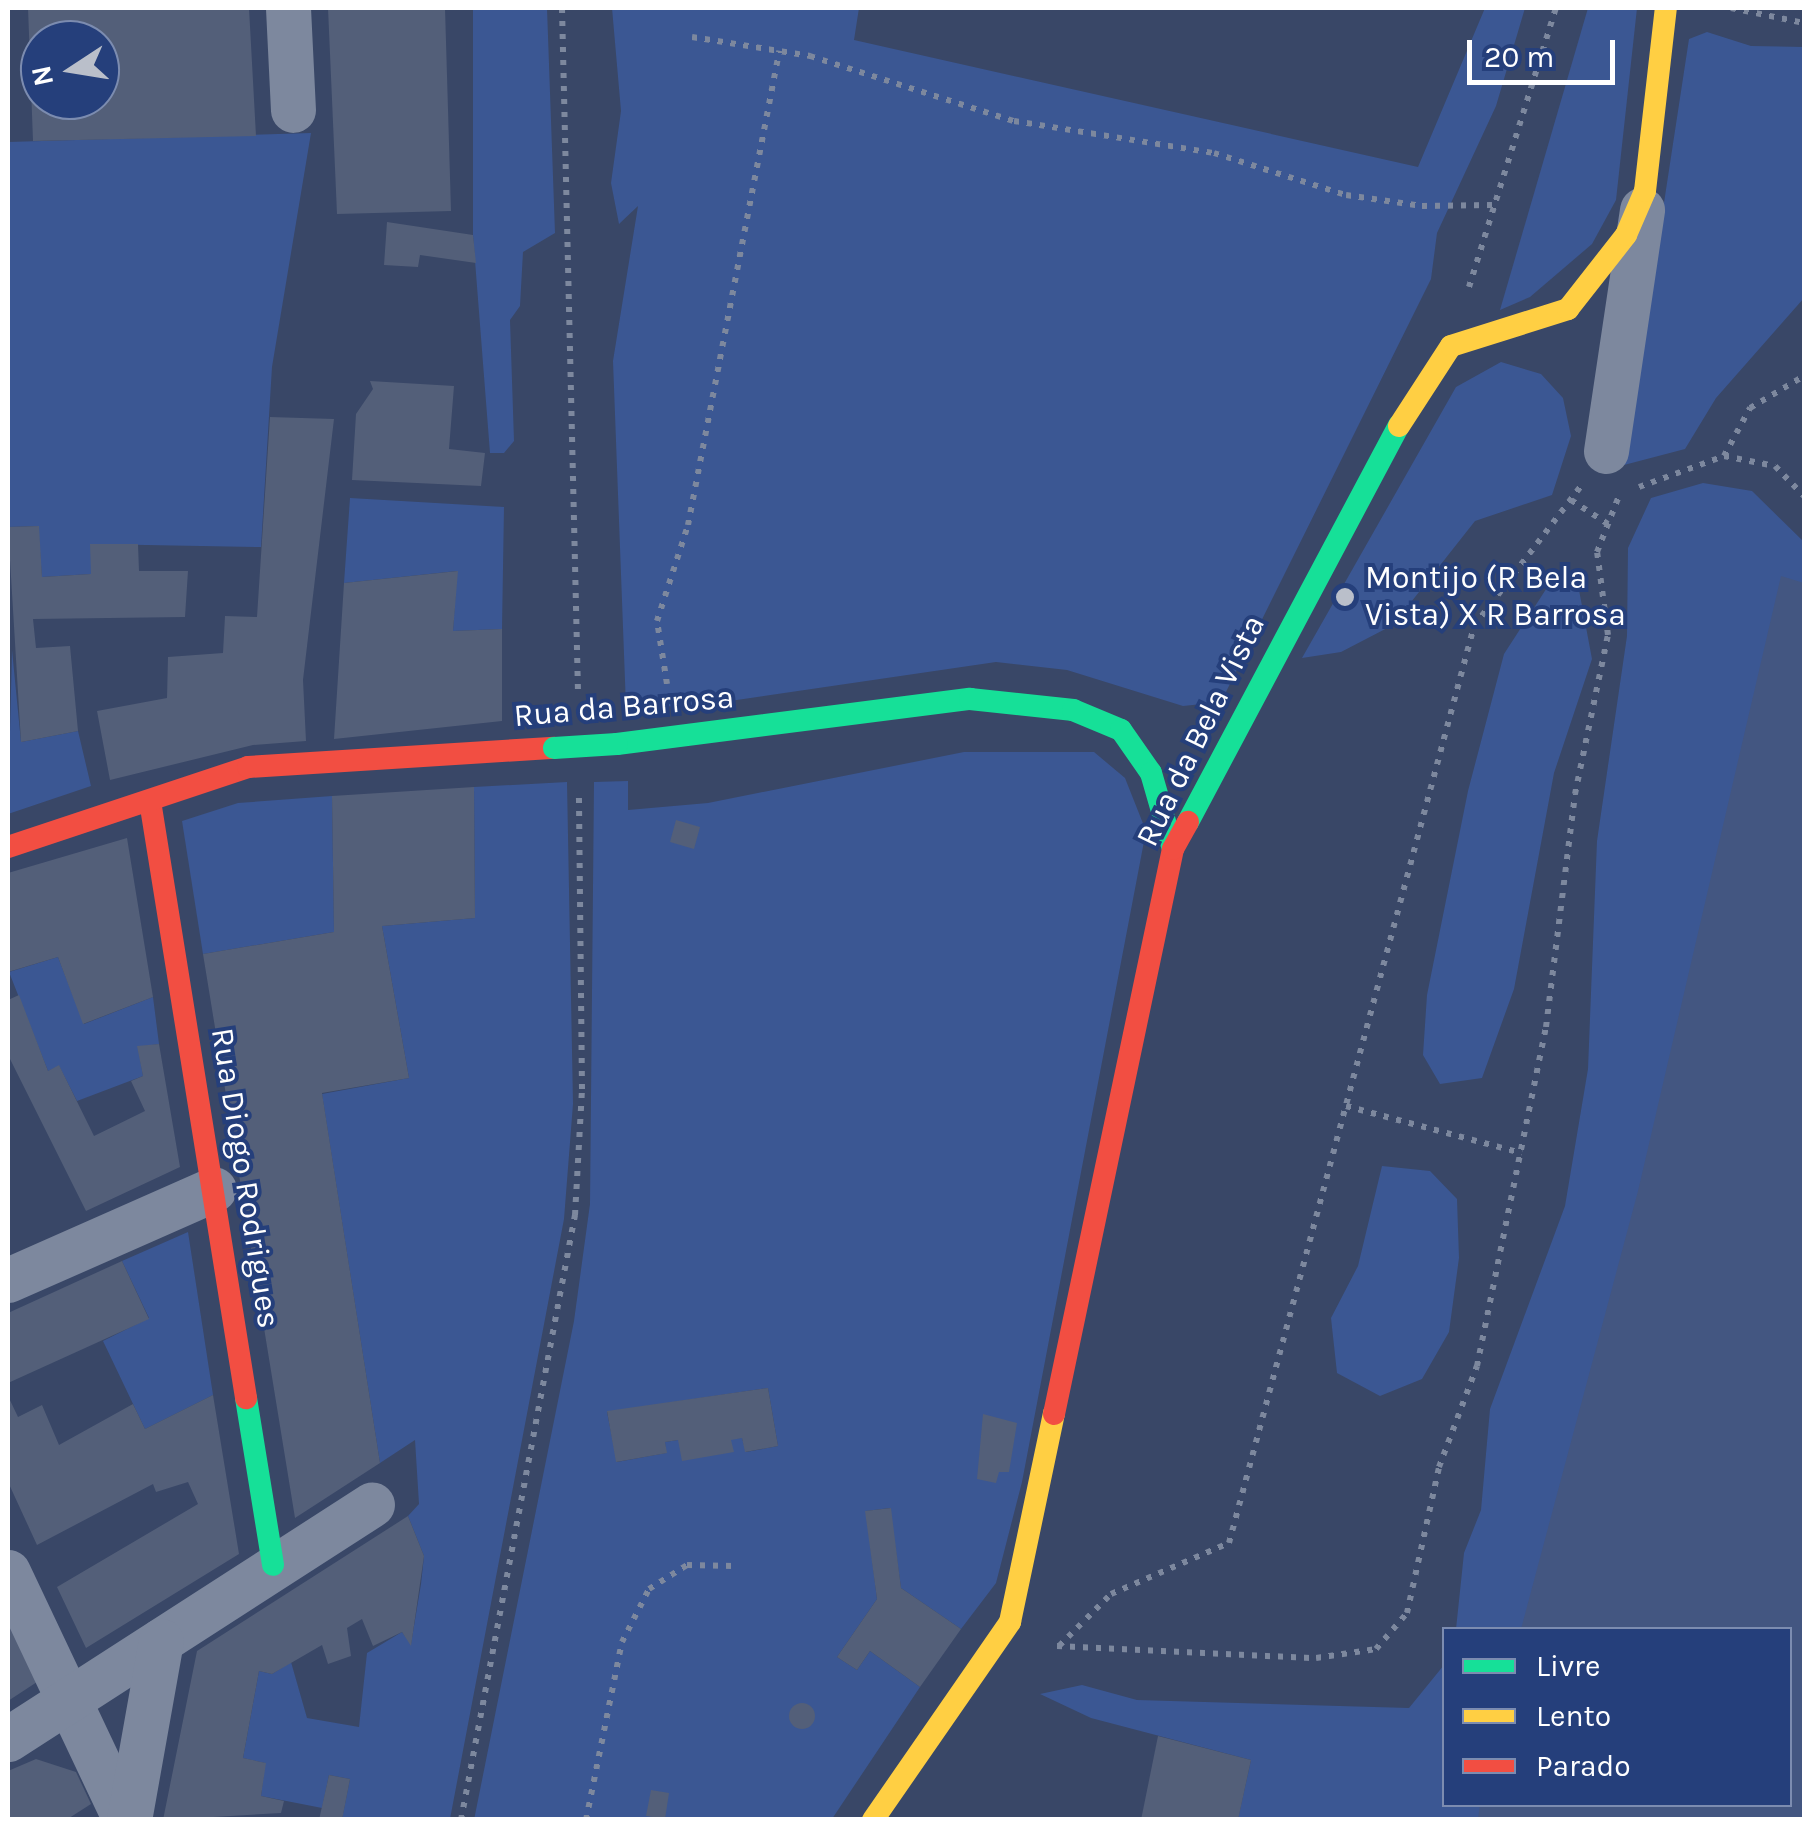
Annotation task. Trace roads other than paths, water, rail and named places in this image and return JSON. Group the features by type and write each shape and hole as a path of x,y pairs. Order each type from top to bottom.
{"street":[{"path":"288,8 293,110"},
{"path":"1606,450 1646,191 1666,8"},
{"name":"Rua da Bela Vista","path":"873,1820 1006,1629 1173,848 1404,408 1452,346 1568,310 1626,235 1646,191"},
{"name":"Rua da Barrosa","path":"8,847 248,766 658,742 970,699 1073,710 1121,730 1151,773 1173,848"},
{"name":"Rua Diogo Rodrigues","path":"150,801 273,1565"},
{"path":"8,1280 214,1189"},
{"path":"8,1738 372,1504"},
{"path":"8,1572 127,1820"},
{"path":"127,1820 161,1641"}],"place":[{"name":"Montijo (R Bela Vista) X R Barrosa","path":"1345,597"}]}
